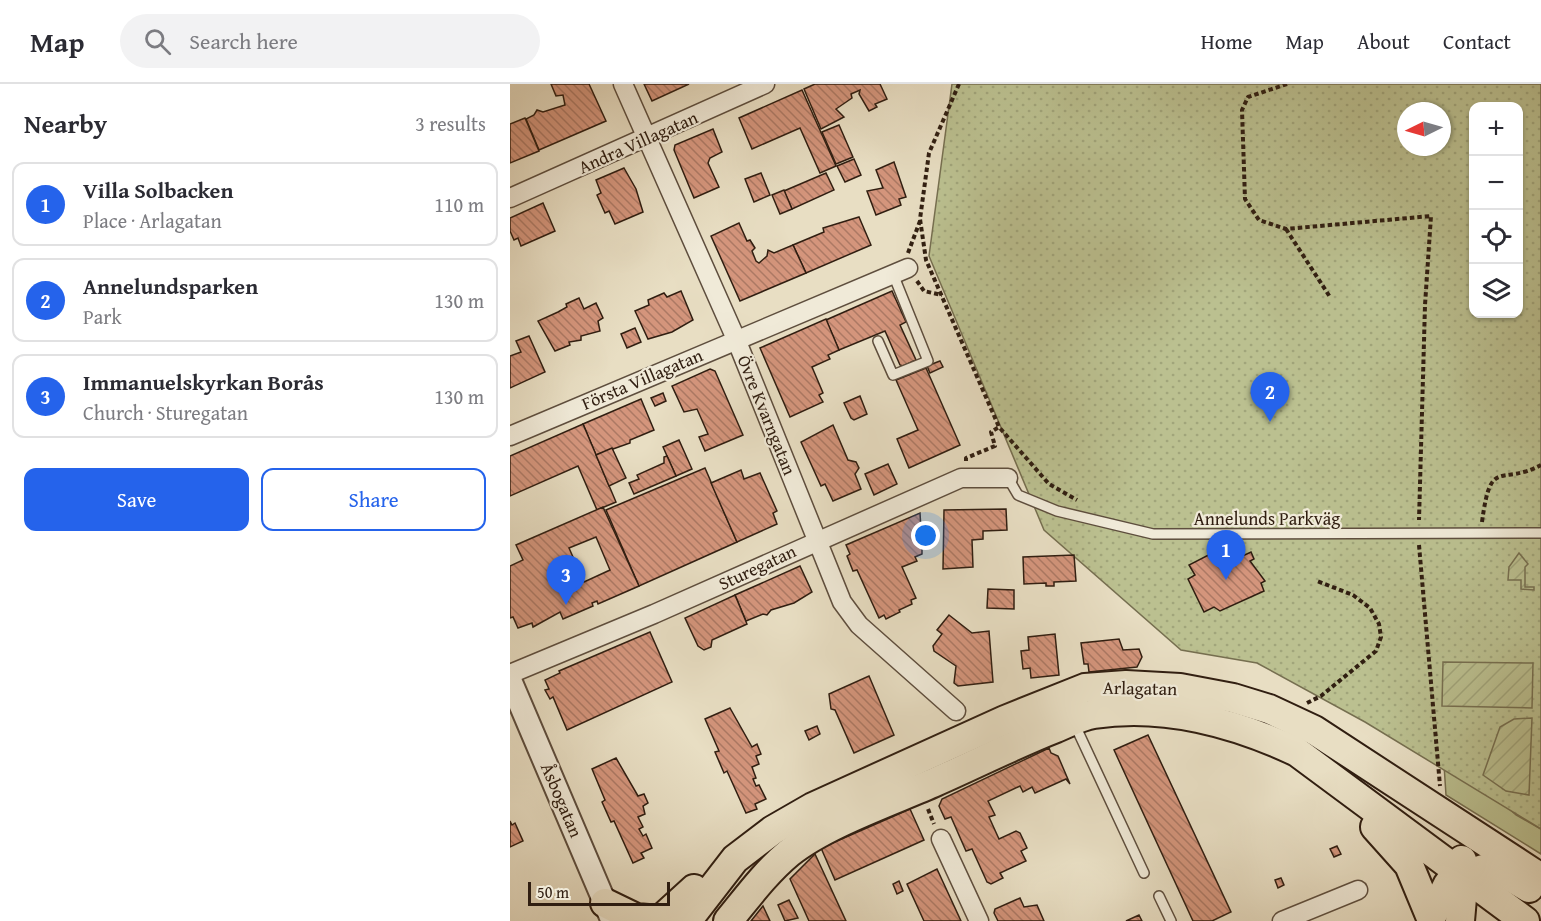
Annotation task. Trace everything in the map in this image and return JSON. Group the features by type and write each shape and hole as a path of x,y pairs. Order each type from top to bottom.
{"main road":[{"name":"Arlagatan","path":"687,921 728,868 772,830 813,807 1005,720 1085,688 1126,685 1180,688 1233,698 1282,715 1314,730 1445,808 1541,878"},
{"name":"Arlagatan","path":"728,921 760,882 789,853 828,830 1018,743 1092,714 1126,711 1176,714 1225,724 1258,733 1297,752 1525,921"},
{"path":"1325,772 1347,802 1398,849 1409,865 1430,920"},
{"path":"1445,808 1461,850 1464,875 1460,921"},
{"path":"609,912 660,920 671,913 705,878 728,868"},
{"path":"1430,920 1448,884 1464,875 1483,869 1504,873 1541,894"}],"street":[{"name":"Övre Kvarngatan","path":"623,84 736,339 842,602 859,625 956,711"},
{"name":"Andra Villagatan","path":"510,198 765,84"},
{"name":"Första Villagatan","path":"510,436 900,271"},
{"name":"Sturegatan","path":"510,674 654,614 818,539 962,478 1008,478"},
{"name":"Åsbogatan","path":"510,680 609,912"},
{"path":"941,839 980,921"},
{"path":"1282,921 1358,890"}],"lane":[{"path":"878,341 893,375 928,361 900,271"},
{"name":"Annelunds Parkväg","path":"1008,478 1018,495 1058,511 1154,534 1541,533"},
{"path":"1074,721 1144,873"},
{"path":"1159,896 1171,921"}],"path":[{"path":"942,296 924,291 900,271 920,220 929,153 959,84"},
{"path":"1287,84 1248,97 1242,110 1245,199 1259,220 1286,229 1431,216 1425,305 1418,535 1445,808"},
{"path":"920,220 926,260 999,427 1049,484 1078,502"},
{"path":"1286,229 1330,297"},
{"path":"966,458 995,446 990,432 999,427"},
{"path":"1480,534 1485,496 1492,481 1501,474 1534,469 1541,465"},
{"path":"1282,715 1321,696 1376,651 1381,637 1379,624 1370,608 1353,595 1317,581"}],"green space":[{"path":"952,84 1541,84 1541,829 1365,722 1257,663 1181,650 1044,530 929,256"},
{"path":"1519,553 1528,564 1525,567 1525,587 1534,587 1534,590 1521,589 1521,580 1508,580 1509,567"},
{"path":"1443,662 1533,663 1532,708 1442,706"},
{"path":"1532,718 1529,795 1506,791 1483,775 1500,727 1514,719"},
{"path":"1443,749 1516,815 1541,829 1541,854 1446,795"}],"building":[{"path":"551,84 589,84 606,121 539,150 526,119 534,115 537,110 543,112 565,105 563,95 556,96"},
{"path":"644,84 689,84 652,101"},
{"path":"815,84 880,84 887,99 875,104 877,107 869,111 859,94 860,90 851,94 852,98 836,109 844,117 821,129 804,89"},
{"path":"802,90 836,166 820,173 800,128 752,149 739,118"},
{"path":"525,118 539,151 510,163 510,124"},
{"path":"839,125 853,157 836,164 822,132"},
{"path":"713,129 722,152 710,158 708,163 719,187 694,198 674,150 675,145"},
{"path":"854,159 861,175 845,182 837,166"},
{"path":"894,162 906,197 899,199 901,205 876,215 867,191 883,188 876,170"},
{"path":"624,168 636,189 643,212 615,224 609,211 605,213 597,195 601,193 596,180"},
{"path":"761,173 770,195 754,202 745,179"},
{"path":"826,173 834,190 792,209 784,191"},
{"path":"784,190 792,209 780,214 772,195"},
{"path":"543,203 555,231 521,246 518,238 514,240 510,231 510,218"},
{"path":"859,217 871,245 806,273 793,245 824,232 823,228"},
{"path":"739,223 747,241 750,240 755,248 752,251 756,261 759,263 767,256 768,250 774,253 793,245 806,273 740,301 711,236"},
{"path":"681,291 693,320 672,332 648,339 635,311 649,305 648,300 664,293 667,297"},
{"path":"892,291 906,322 900,325 916,360 903,366 900,365 885,331 839,350 826,320"},
{"path":"579,298 584,309 596,303 603,318 598,321 600,331 581,336 581,340 569,342 570,345 555,351 538,321 567,307 566,304"},
{"path":"826,319 839,350 828,355 830,359 812,367 823,393 819,395 823,402 790,417 760,348"},
{"path":"635,328 641,342 627,348 621,334"},
{"path":"529,336 545,372 510,388 510,356 521,352 516,341"},
{"path":"940,361 943,367 930,373 927,366"},
{"path":"926,368 960,445 909,468 897,439 918,430 896,380"},
{"path":"710,369 715,371 743,435 705,451 699,437 708,434 697,409 684,412 672,386"},
{"path":"663,393 666,401 655,406 651,398"},
{"path":"860,396 867,414 854,420 844,403"},
{"path":"641,399 654,430 630,440 630,443 596,455 583,424"},
{"path":"583,424 616,502 597,510 578,466 510,496 510,456"},
{"path":"833,425 848,460 856,462 859,468 855,474 861,489 833,501 825,484 821,486 801,442"},
{"path":"679,440 692,469 676,476 663,447"},
{"path":"612,448 626,478 609,486 596,455"},
{"path":"667,456 676,476 634,494 629,483 639,479 637,475 664,463 664,457"},
{"path":"888,464 897,484 874,495 865,474"},
{"path":"705,468 737,542 639,586 606,510"},
{"path":"741,470 744,479 760,473 777,511 773,513 777,524 737,542 711,483"},
{"path":"603,507 639,586 598,604 597,601 592,603 593,606 563,619 560,612 533,627 532,623 518,628 513,617 510,618 510,566 523,560 516,545","holes":["596,537 610,570 584,582 569,548"]},
{"path":"1006,509 1007,530 983,531 983,539 972,540 973,567 943,569 944,510"},
{"path":"920,513 921,529 916,531 922,544 922,554 915,557 917,561 902,567 916,598 911,600 912,604 899,610 900,612 886,619 884,615 879,618 857,570 853,571 847,556 850,554 846,545"},
{"path":"1220,549 1222,554 1225,552 1230,562 1251,552 1254,559 1250,561 1265,581 1261,583 1264,591 1220,611 1214,607 1204,612 1188,579 1195,575 1189,565"},
{"path":"1074,555 1076,581 1054,582 1054,586 1046,586 1046,583 1024,584 1023,557"},
{"path":"800,566 812,592 794,603 771,610 767,615 763,614 746,621 735,595"},
{"path":"988,589 1014,590 1014,609 987,608"},
{"path":"735,595 747,624 712,640 711,647 704,650 698,646 685,618"},
{"path":"949,615 972,633 989,631 993,682 958,686 954,683 956,666 934,651 933,646 942,634 937,630"},
{"path":"650,632 672,682 567,730 553,697 550,699 545,690 549,689 545,680 560,673 559,671"},
{"path":"1055,634 1059,675 1031,678 1030,668 1023,669 1021,651 1029,650 1028,637"},
{"path":"1119,639 1123,650 1139,649 1142,657 1137,667 1089,672 1088,664 1084,664 1081,643"},
{"path":"869,676 894,735 854,753 835,710 831,709 829,694"},
{"path":"730,708 752,747 757,744 761,754 756,756 759,764 752,767 756,778 753,779 766,799 755,804 757,809 746,813 727,771 724,773 715,752 719,751 705,719"},
{"path":"817,726 820,734 809,740 805,731"},
{"path":"1148,735 1231,912 1212,921 1193,921 1114,750"},
{"path":"1049,748 1051,753 1058,756 1070,784 1066,779 1035,793 1032,787 1023,792 1020,786 988,801 995,815 989,817 999,839 1016,831 1020,833 1027,848 1021,851 1026,861 1000,873 1003,878 991,884 987,882 972,849 966,851 951,817 945,819 939,806 942,799"},
{"path":"616,758 638,796 644,794 648,803 643,806 645,814 638,817 643,827 639,829 643,836 646,834 652,848 641,853 644,858 633,863 614,821 611,822 602,802 605,800 592,769"},
{"path":"910,809 924,840 835,880 821,848"},
{"path":"510,821 512,825 515,823 523,841 510,847"},
{"path":"1337,846 1341,854 1334,857 1330,849"},
{"path":"815,854 846,921 809,921 790,879"},
{"path":"937,869 961,921 924,921 907,884"},
{"path":"1281,878 1284,885 1278,888 1275,880"},
{"path":"899,881 903,891 897,894 893,884"},
{"path":"1020,898 1024,907 1037,905 1044,921 998,921 994,913 995,909"},
{"path":"789,900 798,918 785,921 778,905"},
{"path":"763,906 770,921 751,921"},
{"path":"1139,915 1142,921 1126,921"}],"place":[{"name":"Annelundsparken","path":"1270,422"},
{"name":"Villa Solbacken","path":"1226,580"},
{"name":"Immanuelskyrkan Borås","path":"566,605"}]}
